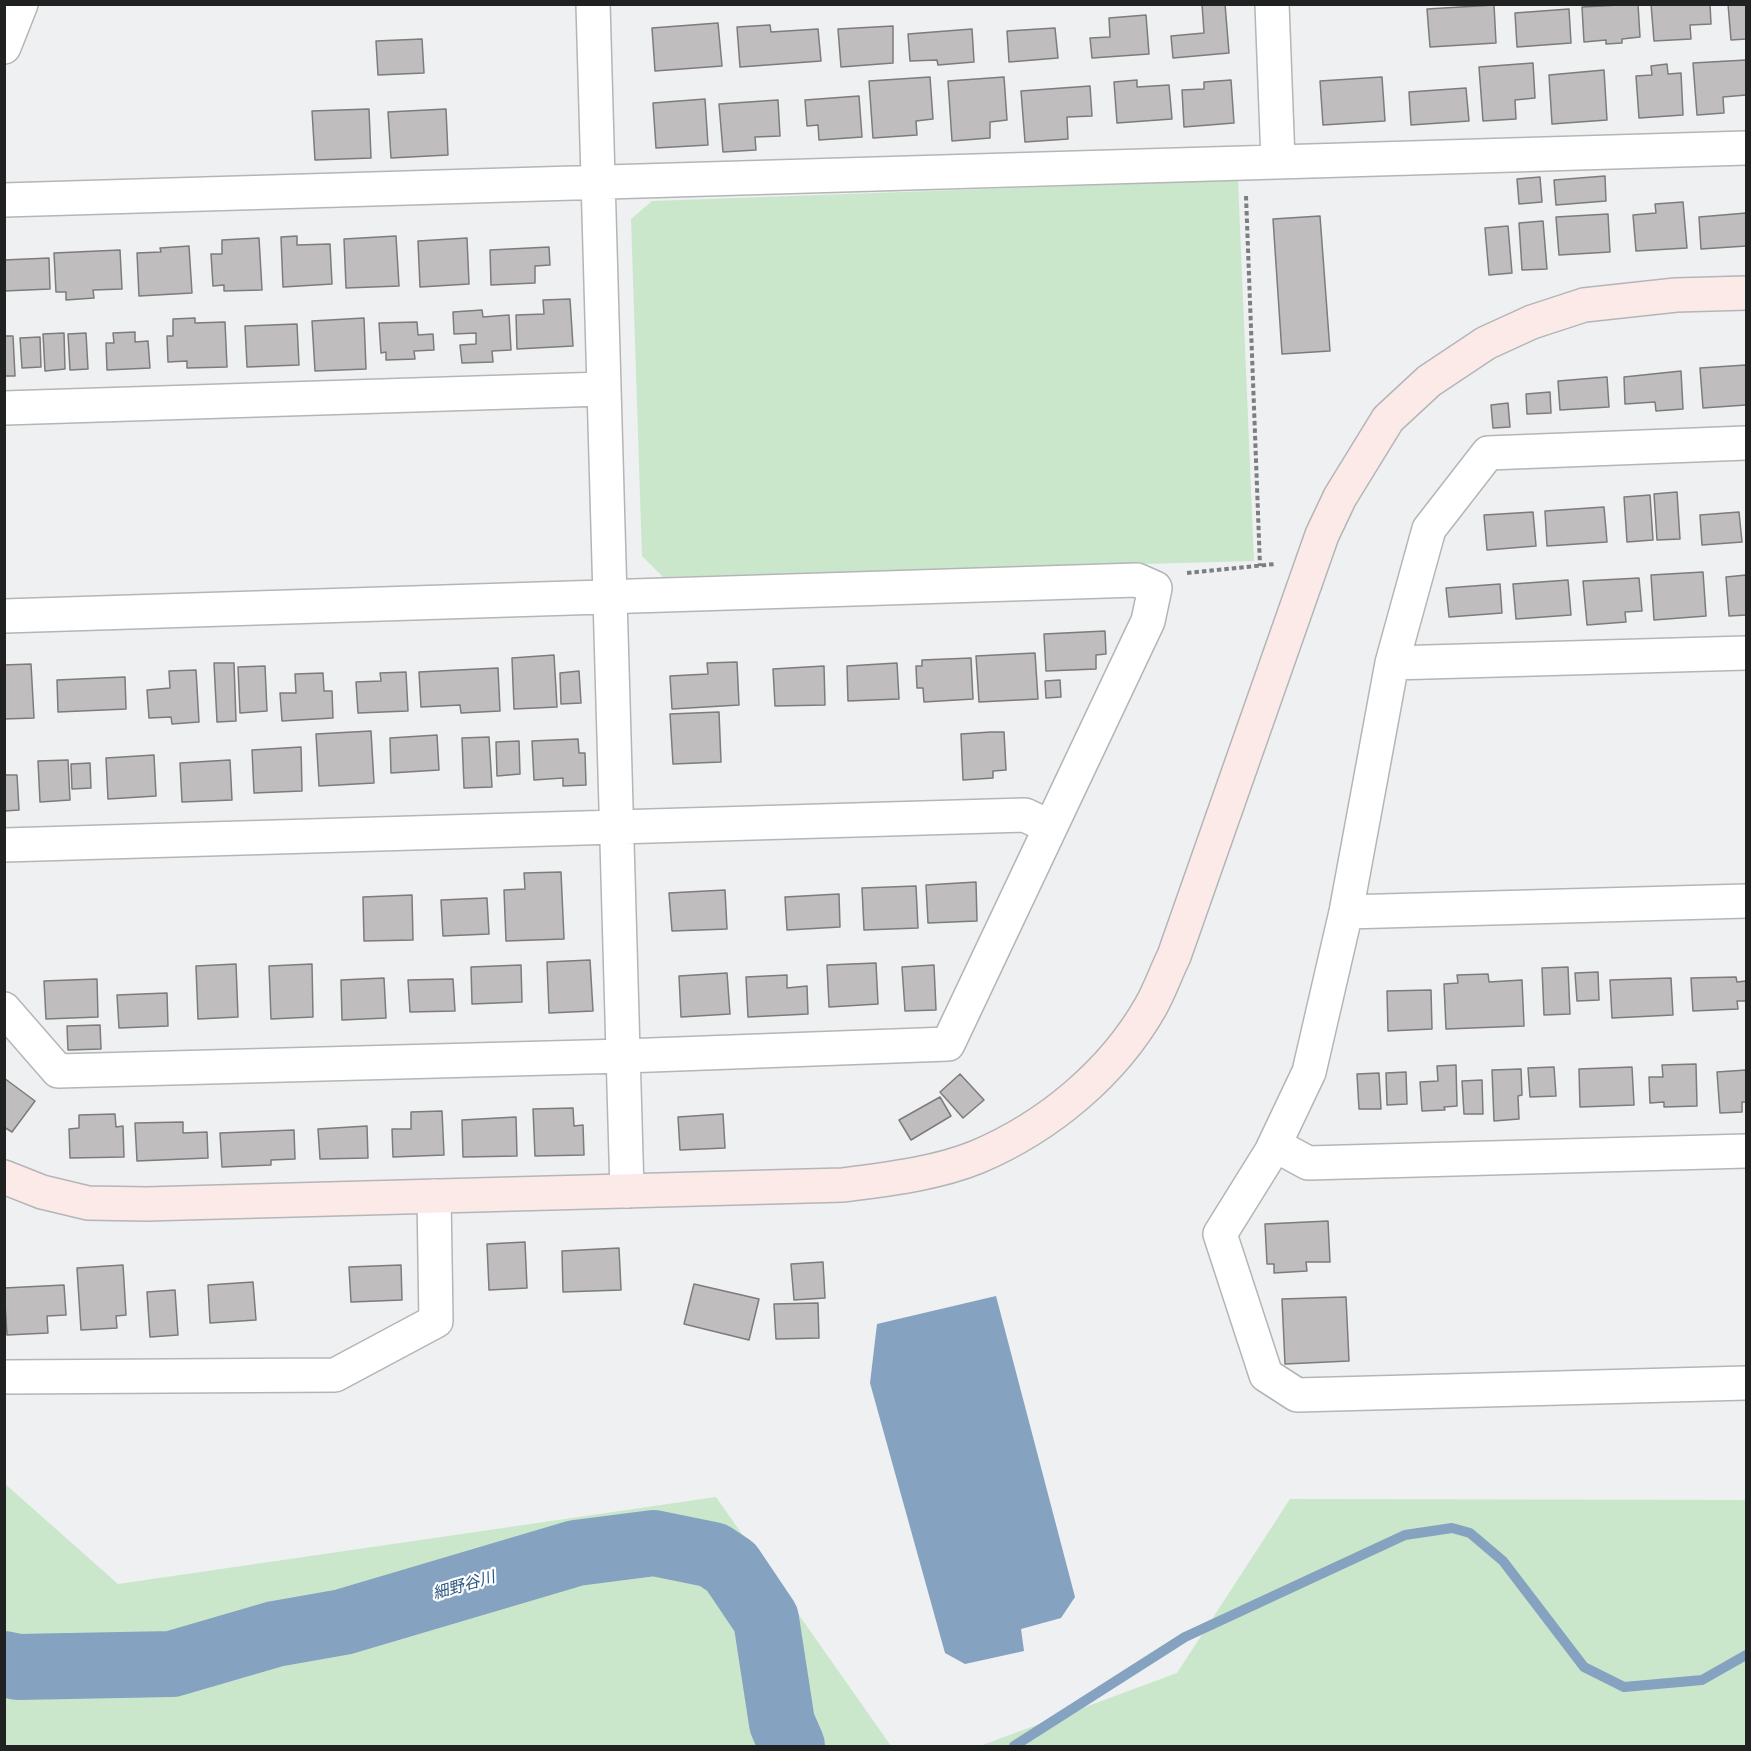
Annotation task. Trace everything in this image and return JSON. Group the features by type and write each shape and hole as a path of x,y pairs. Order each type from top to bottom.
{"street":[{"path":"4,47 21,4"},
{"path":"593,4 627,1191"},
{"path":"1272,4 1278,161"},
{"path":"4,200 1746,148"},
{"path":"4,1178 42,1192 88,1203 146,1204 843,1185 913,1176 977,1157 1028,1131 1078,1095 1120,1052 1151,1005 1174,956 1322,535 1341,497 1388,419 1429,381 1486,344 1532,322 1584,305 1676,295 1746,293"},
{"path":"4,408 603,389"},
{"path":"1746,443 1488,453 1429,529 1392,663 1346,912 1309,1072 1275,1145 1220,1234 1266,1375 1297,1395 1746,1383"},
{"path":"4,616 1137,580 1155,588 1148,621 948,1044 624,1056 58,1071 4,1009"},
{"path":"1392,663 1746,653"},
{"path":"4,845 1025,815 1050,827"},
{"path":"1346,912 1746,901"},
{"path":"1275,1145 1308,1163 1746,1151"},
{"path":"4,1377 335,1375 436,1321 434,1196"}],"path":[{"path":"1245,162 1260,566"},
{"path":"1155,588 1182,573 1260,566 1314,558"}],"green space":[{"path":"1238,180 1254,561 663,577 642,556 631,219 652,201"},
{"path":"4,1483 118,1584 716,1497 891,1746 5,1746"},
{"path":"1746,1498 1746,1746 980,1746 1177,1673 1290,1499 1744,1500"}],"water":[{"path":"996,1296 1075,1597 1061,1618 1021,1629 1024,1651 965,1664 945,1653 870,1383 877,1324"}],"building":[{"path":"1202,4 1225,4 1229,53 1173,58 1171,36 1204,33"},
{"path":"1638,4 1640,37 1622,39 1622,43 1606,44 1606,40 1584,42 1582,7"},
{"path":"1651,4 1710,4 1711,24 1690,25 1691,39 1654,41"},
{"path":"1728,4 1746,4 1746,39 1731,40"},
{"path":"1494,5 1496,43 1430,47 1427,9"},
{"path":"1569,9 1571,43 1517,47 1515,13"},
{"path":"1146,15 1149,54 1092,58 1090,38 1110,37 1109,18"},
{"path":"718,23 722,66 655,71 652,28"},
{"path":"770,25 771,32 818,29 821,61 740,67 737,27"},
{"path":"893,26 893,63 841,67 838,29"},
{"path":"1055,28 1058,58 1009,62 1007,31"},
{"path":"972,29 974,62 938,65 937,60 910,61 908,34"},
{"path":"422,39 424,73 378,75 376,41"},
{"path":"1746,60 1746,95 1723,97 1724,113 1697,115 1693,63"},
{"path":"1533,63 1535,98 1515,100 1516,119 1483,121 1479,67"},
{"path":"1667,64 1668,74 1681,73 1683,115 1639,118 1636,76 1652,75 1651,66"},
{"path":"1604,70 1607,120 1552,124 1549,75"},
{"path":"930,77 933,119 916,121 917,135 873,138 869,81"},
{"path":"1004,77 1007,120 990,122 990,138 952,141 948,81"},
{"path":"1382,77 1385,121 1323,125 1320,81"},
{"path":"1137,80 1137,87 1169,85 1172,119 1117,123 1114,82"},
{"path":"1231,80 1234,123 1184,127 1182,90 1204,89 1204,82"},
{"path":"1090,86 1092,116 1067,117 1068,139 1025,142 1021,91"},
{"path":"1466,88 1469,121 1411,125 1409,92"},
{"path":"859,96 862,137 819,140 818,125 807,126 805,100"},
{"path":"705,99 708,145 656,148 653,103"},
{"path":"778,100 780,136 755,137 756,150 723,152 719,104"},
{"path":"369,109 371,158 315,160 312,111"},
{"path":"446,109 448,155 391,158 388,112"},
{"path":"1605,176 1606,201 1556,205 1554,180"},
{"path":"1540,177 1542,202 1519,204 1517,179"},
{"path":"1683,202 1687,248 1636,251 1633,215 1656,213 1655,204"},
{"path":"1746,213 1746,246 1701,249 1699,217"},
{"path":"1608,214 1610,252 1559,255 1556,217"},
{"path":"1320,216 1330,351 1282,354 1273,219"},
{"path":"1543,221 1547,269 1522,270 1519,223"},
{"path":"1508,226 1512,273 1489,275 1485,228"},
{"path":"297,236 297,245 330,244 332,284 283,287 281,237"},
{"path":"396,236 399,286 346,288 344,239"},
{"path":"259,238 262,290 224,291 224,285 213,286 211,254 222,254 222,240"},
{"path":"467,238 469,284 420,287 418,241"},
{"path":"189,246 192,293 139,296 137,253 161,252 160,248"},
{"path":"549,247 550,265 535,266 535,283 491,285 490,250"},
{"path":"120,250 122,289 93,290 94,298 66,300 66,292 56,292 54,253"},
{"path":"49,258 50,289 4,291 4,260"},
{"path":"570,299 573,346 517,349 516,315 544,314 543,300"},
{"path":"482,310 483,317 509,315 511,350 492,351 493,362 462,363 460,345 476,344 476,333 454,334 453,312"},
{"path":"195,318 195,323 225,322 227,367 187,368 187,361 168,362 167,336 173,336 173,319"},
{"path":"364,318 366,369 315,371 312,321"},
{"path":"417,322 418,335 433,334 434,350 414,351 415,359 386,360 386,352 381,353 379,323"},
{"path":"297,324 299,365 247,367 245,326"},
{"path":"135,332 135,342 148,341 150,368 107,370 106,343 114,343 113,333"},
{"path":"64,333 65,369 45,371 43,334"},
{"path":"86,333 88,369 70,370 68,334"},
{"path":"4,336 13,336 15,376 4,376"},
{"path":"40,337 41,367 22,368 20,338"},
{"path":"1746,365 1746,405 1703,408 1700,368"},
{"path":"1681,371 1683,409 1656,411 1655,402 1625,404 1624,377"},
{"path":"1607,377 1609,407 1560,410 1558,381"},
{"path":"1550,392 1551,413 1527,414 1526,394"},
{"path":"1508,403 1510,427 1493,428 1491,405"},
{"path":"1677,492 1680,539 1657,540 1654,494"},
{"path":"1650,495 1653,540 1627,542 1624,497"},
{"path":"1604,507 1607,542 1547,546 1545,511"},
{"path":"1533,512 1536,546 1487,550 1484,515"},
{"path":"1739,512 1742,542 1702,545 1700,515"},
{"path":"1703,572 1706,616 1654,620 1651,575"},
{"path":"1746,575 1746,615 1729,616 1726,577"},
{"path":"1639,578 1642,611 1625,612 1626,622 1587,625 1583,581"},
{"path":"1568,580 1571,615 1516,619 1513,584"},
{"path":"1500,584 1502,613 1449,617 1446,588"},
{"path":"1105,631 1106,654 1096,655 1096,669 1046,671 1044,634"},
{"path":"1035,653 1038,699 979,702 976,656"},
{"path":"554,655 557,707 514,709 512,658"},
{"path":"971,658 973,699 924,702 923,688 917,688 916,666 922,666 922,660"},
{"path":"737,662 739,705 672,709 670,676 708,674 707,663"},
{"path":"214,663 234,663 236,721 217,722"},
{"path":"897,663 899,699 848,701 847,666"},
{"path":"31,664 34,718 4,719 4,665"},
{"path":"265,666 267,711 240,713 238,667"},
{"path":"824,666 825,705 775,706 773,669"},
{"path":"498,668 500,711 461,713 460,705 421,707 419,672"},
{"path":"196,670 199,722 172,724 171,717 149,718 147,690 170,688 169,671"},
{"path":"579,671 581,703 561,704 560,673"},
{"path":"406,672 408,711 358,713 356,682 381,681 380,673"},
{"path":"323,673 324,691 332,691 333,718 282,721 280,693 296,693 295,674"},
{"path":"125,677 126,709 58,712 57,680"},
{"path":"1060,680 1061,697 1046,698 1045,681"},
{"path":"719,712 721,762 673,764 670,714"},
{"path":"371,731 374,783 319,786 316,734"},
{"path":"1004,732 1006,770 993,771 993,778 963,780 961,734"},
{"path":"437,735 439,770 391,773 390,738"},
{"path":"489,737 492,787 464,788 462,738"},
{"path":"578,739 579,753 585,753 586,785 563,786 563,778 534,780 532,741"},
{"path":"519,741 520,774 497,776 496,742"},
{"path":"301,747 302,791 254,793 252,750"},
{"path":"154,755 156,796 108,799 106,758"},
{"path":"68,760 70,800 40,802 38,761"},
{"path":"230,760 232,800 182,802 180,763"},
{"path":"90,763 91,788 72,789 71,764"},
{"path":"4,775 17,775 19,810 4,811"},
{"path":"561,872 564,939 506,941 504,890 525,889 524,873"},
{"path":"976,882 977,921 928,923 926,885"},
{"path":"916,886 918,928 864,930 862,888"},
{"path":"725,890 727,929 672,931 669,893"},
{"path":"839,894 840,927 787,930 785,897"},
{"path":"412,895 413,940 364,941 363,897"},
{"path":"487,898 489,934 443,936 441,900"},
{"path":"590,960 593,1011 549,1013 547,962"},
{"path":"876,963 878,1004 829,1007 827,965"},
{"path":"236,964 238,1017 198,1019 196,966"},
{"path":"312,964 313,1017 271,1019 269,966"},
{"path":"521,965 522,1002 472,1004 471,967"},
{"path":"934,965 936,1010 905,1011 902,967"},
{"path":"1568,967 1570,1014 1544,1015 1542,968"},
{"path":"1598,972 1599,1000 1577,1001 1575,973"},
{"path":"727,973 730,1014 681,1017 679,976"},
{"path":"1488,974 1489,982 1522,980 1524,1026 1446,1029 1444,984 1458,983 1457,975"},
{"path":"787,975 787,988 807,986 808,1014 748,1017 746,977"},
{"path":"1736,977 1737,982 1746,981 1746,1001 1737,1001 1738,1009 1693,1011 1691,978"},
{"path":"384,978 386,1018 342,1020 341,980"},
{"path":"1671,978 1673,1015 1612,1018 1610,980"},
{"path":"97,979 98,1017 46,1019 44,981"},
{"path":"453,979 455,1011 410,1012 408,980"},
{"path":"1431,990 1432,1029 1388,1031 1387,991"},
{"path":"167,993 168,1026 119,1028 117,995"},
{"path":"100,1025 101,1049 68,1050 67,1026"},
{"path":"1696,1064 1697,1106 1664,1107 1664,1102 1650,1103 1649,1077 1663,1077 1662,1065"},
{"path":"1456,1065 1457,1106 1444,1107 1445,1110 1422,1111 1420,1082 1438,1081 1437,1066"},
{"path":"1554,1067 1556,1096 1530,1097 1528,1068"},
{"path":"1632,1067 1634,1105 1580,1107 1579,1069"},
{"path":"1521,1069 1522,1095 1518,1096 1519,1119 1494,1121 1492,1070"},
{"path":"1746,1070 1746,1102 1742,1102 1742,1112 1720,1113 1717,1072"},
{"path":"1406,1072 1407,1104 1387,1105 1386,1073"},
{"path":"1379,1073 1381,1109 1359,1109 1357,1074"},
{"path":"960,1074 984,1100 963,1118 940,1092"},
{"path":"4,1078 35,1101 12,1132 4,1127"},
{"path":"1482,1080 1483,1114 1464,1114 1462,1081"},
{"path":"940,1097 951,1116 911,1140 899,1120"},
{"path":"573,1108 574,1126 583,1125 584,1155 535,1156 533,1109"},
{"path":"442,1111 444,1155 393,1157 392,1129 411,1129 411,1112"},
{"path":"115,1114 116,1127 123,1126 124,1157 70,1158 69,1129 79,1128 79,1115"},
{"path":"723,1114 725,1148 680,1150 678,1117"},
{"path":"516,1117 517,1156 463,1157 462,1120"},
{"path":"183,1122 183,1133 207,1132 208,1158 137,1161 135,1123"},
{"path":"367,1126 368,1158 320,1159 318,1129"},
{"path":"294,1130 295,1159 271,1160 271,1165 222,1167 220,1133"},
{"path":"1328,1221 1330,1262 1306,1262 1307,1271 1274,1273 1274,1264 1267,1264 1265,1224"},
{"path":"525,1242 527,1288 489,1290 487,1244"},
{"path":"619,1248 621,1290 563,1292 562,1251"},
{"path":"823,1262 825,1298 794,1300 791,1264"},
{"path":"123,1265 126,1315 116,1316 117,1328 81,1330 77,1268"},
{"path":"401,1265 402,1300 351,1302 349,1267"},
{"path":"253,1282 256,1320 210,1323 208,1285"},
{"path":"694,1284 759,1299 749,1340 684,1324"},
{"path":"64,1285 66,1315 47,1316 48,1333 7,1335 4,1288"},
{"path":"175,1290 178,1335 150,1337 147,1292"},
{"path":"1346,1297 1349,1361 1285,1364 1282,1299"},
{"path":"818,1303 819,1338 776,1339 774,1304"}],"waterway":[{"path":"1014,1746 1185,1637 1405,1535 1452,1528 1470,1533 1503,1561 1584,1667 1624,1687 1702,1680 1746,1655"},
{"name":"細野谷川","path":"4,1664 18,1667 172,1664 275,1634 343,1622 576,1553 654,1543 713,1555 731,1567 766,1619 782,1723 792,1746"}]}
